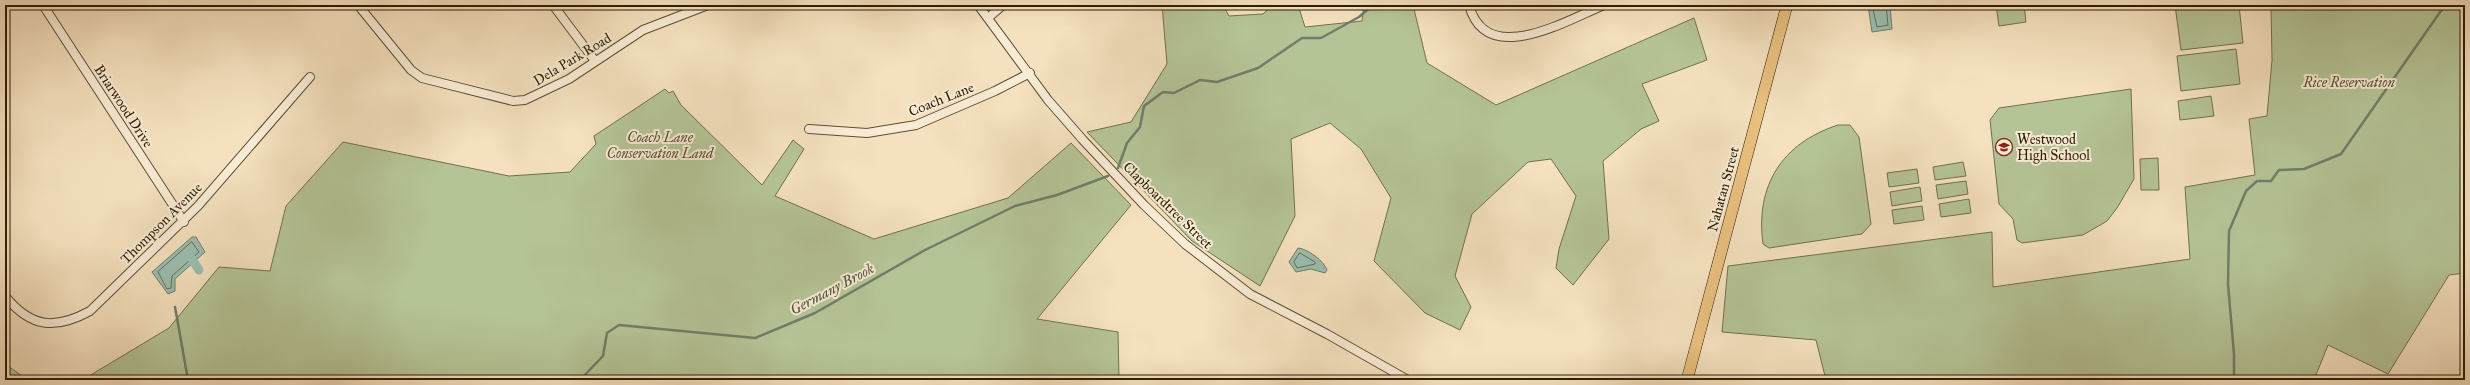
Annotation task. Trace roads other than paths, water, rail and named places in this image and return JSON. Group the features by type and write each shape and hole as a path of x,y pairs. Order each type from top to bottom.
{"main road":[{"name":"Nahatan Street","path":"1687,380 1788,5"}],"street":[{"name":"Briarwood Drive","path":"43,5 184,222"},
{"name":"Dela Park Road","path":"358,5 411,70 422,78 514,101 537,96 569,79 643,30 708,5"},
{"path":"553,5 595,61"},
{"name":"Clapboardtree Street","path":"978,5 1083,140 1144,205 1185,244 1250,294 1327,334 1408,380"},
{"path":"988,18 1003,5"},
{"path":"1469,5 1476,20 1487,32 1515,39 1531,36 1604,5"},
{"name":"Coach Lane","path":"809,129 867,133 916,125 995,91 1030,73"},
{"name":"Thompson Avenue","path":"5,296 20,312 39,322 55,324 73,320 90,311 184,222 310,77"}],"water":[{"path":"1868,5 1890,5 1892,29 1872,32"},
{"path":"192,237 196,237 205,252 175,279 175,291 168,294 152,272"},
{"path":"1298,248 1311,253 1319,259 1327,270 1325,273 1311,269 1296,272 1289,262"}],"waterway":[{"name":"Germany Brook","path":"1118,168 1127,143 1140,127 1144,106 1163,92 1174,93 1200,80 1217,82 1258,68 1302,38 1321,38 1359,17 1373,5"},
{"path":"2234,380 2234,354 2228,284 2229,231 2246,191 2257,181 2271,181 2279,170 2304,169 2341,154 2445,5"},
{"name":"Germany Brook","path":"580,380 603,356 607,333 619,325 755,338 815,313 925,250 1015,206 1057,195 1108,176"},
{"path":"192,259 199,270"},
{"path":"175,307 188,380"}],"place":[{"name":"Westwood High School","path":"2004,147"}],"park label":[{"name":"Rice Reservation","path":"2349,82"},
{"name":"Coach Lane Conservation Land","path":"660,146"}]}
